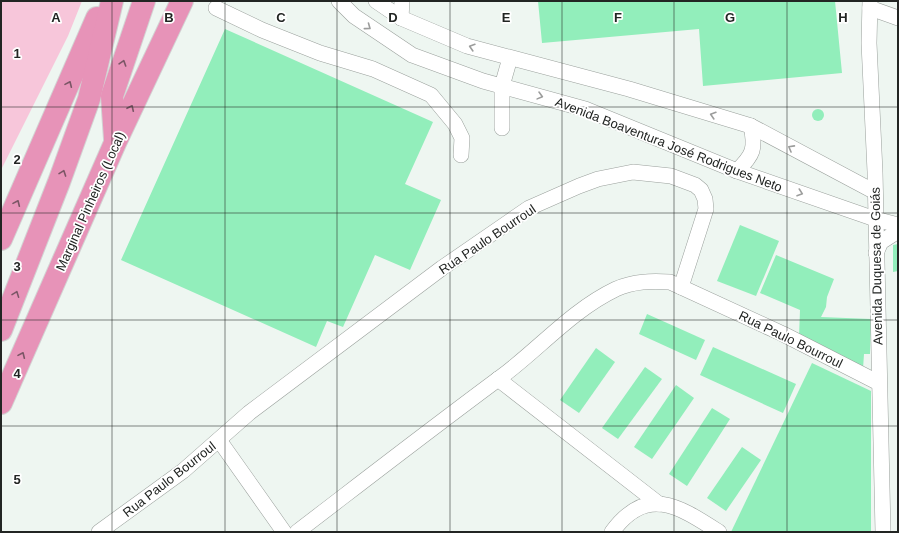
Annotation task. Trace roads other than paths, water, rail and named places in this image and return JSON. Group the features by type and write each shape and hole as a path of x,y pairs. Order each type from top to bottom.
{"highway":[{"path":"1,239 105,1"},
{"path":"1,330 59,182 89,99 112,1"},
{"path":"115,142 112,96 144,1"},
{"name":"Marginal Pinheiros (Local)","path":"1,403 115,142 182,1"}],"street":[{"name":"Avenida Boaventura José Rodrigues Neto","path":"339,1 354,16 412,55 502,86 586,109 737,171 875,219 898,225"},
{"path":"401,18 402,1"},
{"path":"873,7 892,1"},
{"path":"380,3 401,18 467,46 629,89 751,126 875,192"},
{"path":"873,7 898,18"},
{"name":"Avenida Duquesa de Goiás","path":"873,7 869,43 875,192 883,532"},
{"path":"216,8 262,30 320,53 374,69 431,95 455,124 462,138 461,154"},
{"path":"502,128 502,86 510,58"},
{"path":"737,171 748,160 753,149 751,126"},
{"name":"Rua Paulo Bourroul","path":"99,532 183,471 249,413 442,268 529,208 598,179 633,172 651,173 685,180 695,185 705,199 706,209 681,287"},
{"path":"876,253 881,242 898,231"},
{"name":"Rua Paulo Bourroul","path":"298,532 419,437 498,379 570,320 610,292 634,283 650,281 670,282 783,334 879,382"},
{"path":"498,379 659,504"},
{"name":"Rua Paulo Bourroul","path":"218,440 284,532"},
{"path":"612,532 625,517 634,511 645,506 659,504 668,504 685,510 720,532"}]}
